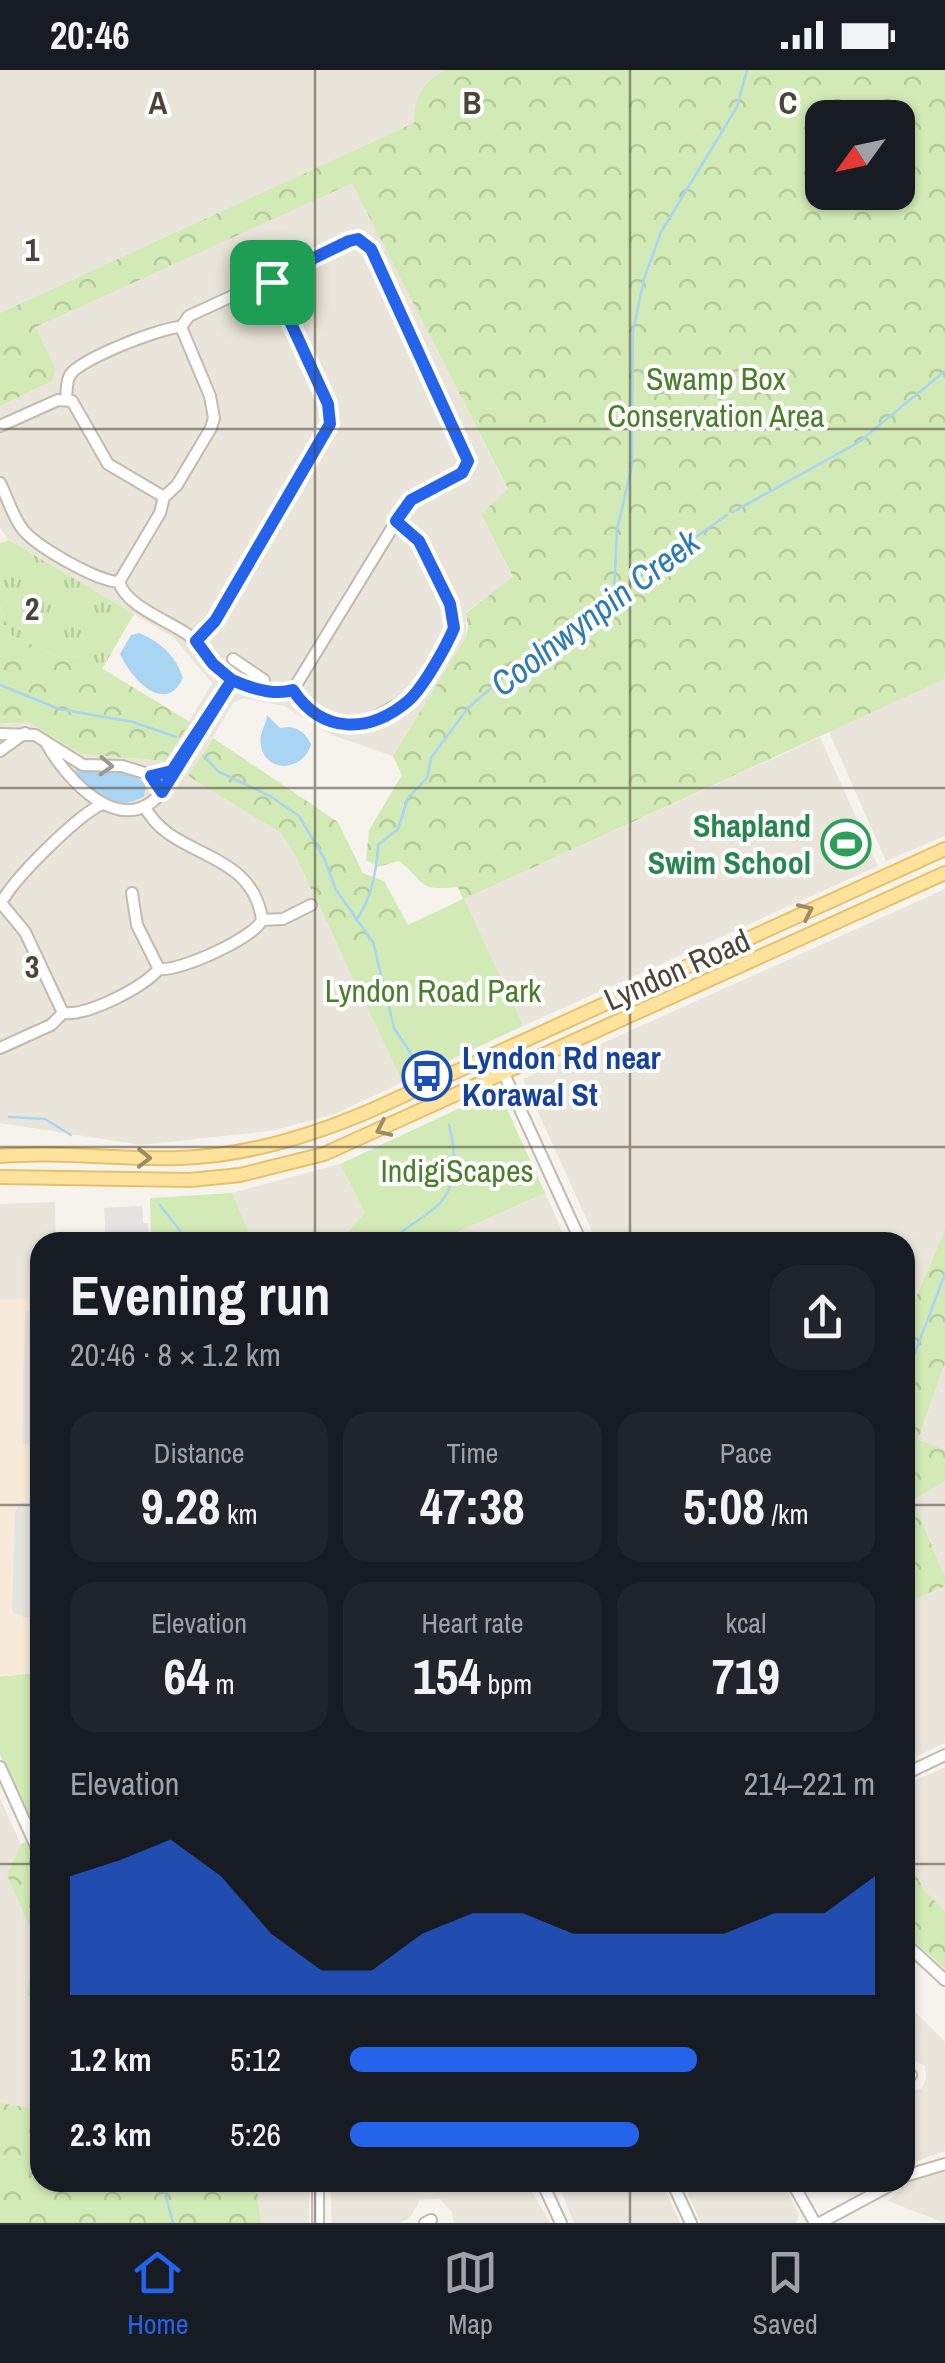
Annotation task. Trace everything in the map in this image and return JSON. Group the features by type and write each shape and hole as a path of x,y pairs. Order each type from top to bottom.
{"main road":[{"name":"Lyndon Road","path":"0,1156 178,1158 271,1145 348,1120 945,849"},
{"name":"Lyndon Road","path":"0,1176 150,1182 240,1175 336,1150 945,873"},
{"path":"494,1054 504,1074"}],"street":[{"path":"119,582 127,596 196,641 213,664 232,680 287,693 293,690 411,500 462,473 468,461 371,249 358,239 285,272 272,282 254,286 189,316 182,327"},
{"path":"196,641 215,621 330,424 328,404 272,282"},
{"path":"66,399 67,381 78,367 159,329 182,327"},
{"path":"119,582 160,513 164,497 177,485 214,418 210,396 182,327"},
{"path":"0,426 66,399"},
{"path":"66,399 77,406 108,464 164,497"},
{"path":"0,483 29,536 98,579 119,582"},
{"path":"293,690 306,707 336,725 354,727 407,702 451,636 454,619 450,604 419,541 396,521"},
{"path":"233,659 264,680 265,690"},
{"path":"45,741 88,795 102,804 130,811 145,808 162,792 232,680"},
{"path":"0,734 26,733 76,763 122,766 151,776 172,771"},
{"path":"0,751 26,733"},
{"path":"151,776 162,792"},
{"path":"88,795 88,810"},
{"path":"64,1013 25,932 1,903 9,890 88,810 102,804"},
{"path":"145,808 159,826 243,877 262,920"},
{"path":"132,893 137,924 158,970"},
{"path":"262,920 283,920 312,905"},
{"path":"0,1048 51,1025 64,1013 85,1011 143,984 158,970 176,969 252,934 262,920"},
{"path":"504,1074 576,1232"},
{"path":"915,1769 945,1755"},
{"path":"0,1767 30,1833"},
{"path":"915,1952 945,1980"},
{"path":"915,2172 945,2164"},
{"path":"318,2192 318,2223"},
{"path":"547,2192 561,2223"},
{"path":"677,2192 691,2223"},
{"path":"798,2192 818,2223 877,2192"}],"shaded area":[{"path":"0,70 531,70 0,313"},
{"path":"352,182 508,490 481,514 513,578 466,612 466,637 393,756 332,735 284,706 244,698 234,702 189,776 281,833 403,1082 335,1114 271,1131 141,1145 0,1123 0,724 29,722 81,754 165,761 212,683 173,637 9,540 0,528 0,406 52,381 56,370 36,327"},
{"path":"945,679 945,836 886,861 829,732"},
{"path":"820,737 878,866 523,1026 464,899"},
{"path":"945,889 945,1230 915,1300 915,1232 592,1232 523,1079"},
{"path":"340,1164 365,1213 347,1232 249,1232 232,1193"},
{"path":"545,1193 563,1232 457,1232"},
{"path":"55,1202 56,1232 30,1232 30,1299 0,1299 0,1204"},
{"path":"142,1206 143,1223 148,1223 148,1232 105,1232 104,1208"},
{"path":"0,1299 30,1299 30,1674 0,1677"},
{"path":"25,1311 30,1311 30,1444 22,1444"},
{"path":"945,1363 945,1450 918,1441"},
{"path":"945,1481 945,1577 915,1504 915,1498"},
{"path":"21,1503 30,1503 30,1617 26,1618 12,1608 15,1512"},
{"path":"945,1586 945,1743 915,1757 915,1600"},
{"path":"945,1767 945,1911 923,1889 915,1872 915,1780"},
{"path":"0,1798 30,1865 30,2192 0,2223"},
{"path":"915,2012 945,2042 945,2151 915,2162 915,2090 921,2089 926,2079 925,2066 915,2061"},
{"path":"945,2171 945,2223 888,2201 897,2192 915,2192 915,2180"},
{"path":"257,2192 309,2192 309,2223 261,2223"},
{"path":"330,2192 532,2192 550,2223 454,2223 452,2212 440,2199 420,2200 410,2218 399,2223 332,2223"},
{"path":"562,2192 666,2192 680,2223 574,2223"},
{"path":"687,2192 788,2192 799,2215 796,2223 701,2223"}],"green space":[{"name":"Swamp Box Conservation Area","path":"445,70 945,70 945,679 464,899 523,1026 415,922 463,899 458,887 429,887 399,861 378,867 366,860 369,830 402,775 393,756 466,637 466,613 513,577 481,514 508,489 352,183 36,327 56,370 52,381 0,406 0,313 414,123 416,105 425,86"},
{"path":"9,540 134,614 102,669 85,658 60,657 12,636 0,606 0,543"},
{"path":"0,606 12,636 60,657 85,658 190,722 165,761 81,754 29,722 0,724"},
{"path":"213,738 338,822 363,873 384,881 408,925 422,933 455,1058 403,1082 281,833 188,776"},
{"name":"Lyndon Road Park","path":"464,899 523,1026 403,1082 342,955"},
{"name":"IndigiScapes","path":"492,1093 502,1098 545,1193 457,1232 347,1232 365,1213 340,1164"},
{"path":"232,1193 249,1232 151,1232 150,1198"},
{"path":"945,1230 945,1363 918,1440 945,1450 945,1481 915,1499 915,1300"},
{"path":"915,1505 945,1577 945,1586 915,1600"},
{"path":"30,1674 30,1820 0,1754 0,1677"},
{"path":"30,1674 30,1819 0,1754 0,1677"},
{"path":"30,1839 30,1927 7,1875 21,1844"},
{"path":"915,1872 923,1889 945,1911 945,1969 915,1942"},
{"path":"0,2103 30,2108 30,2192 257,2192 261,2223 0,2223"}],"water":[{"path":"139,633 167,651 180,670 183,678 167,694 148,689 120,654 131,635"},
{"path":"267,715 280,728 295,728 305,735 311,744 302,759 286,766 270,762 261,746"},
{"path":"75,769 130,775 146,784 144,796 124,803 104,799 87,787"}],"waterway":[{"path":"614,594 617,530 632,465 633,331 644,279 661,232 737,107 747,70"},
{"name":"Coolnwynpin Creek","path":"733,512 859,442 945,371"},
{"name":"Coolnwynpin Creek","path":"356,920 372,884 378,845 398,829 408,798 427,778 431,758 468,708 533,652 727,515"},
{"name":"Coolnwynpin Creek","path":"0,685 59,709 133,722 176,737"},
{"name":"Coolnwynpin Creek","path":"204,756 219,772 270,796 299,816 324,858 336,890 373,942 394,1028 421,1069"},
{"path":"9,1117 45,1119 71,1135"},
{"name":"Coolnwynpin Creek","path":"402,1232 447,1194 454,1165 449,1125"},
{"path":"160,1205 181,1232"},
{"name":"Coolnwynpin Creek","path":"915,1353 945,1274"},
{"name":"Coolnwynpin Creek","path":"165,2192 173,2223"}],"place":[{"name":"Shapland Swim School","path":"846,844"},
{"name":"Lyndon Rd near Korawal St","path":"427,1076"}],"route":[{"path":"272,282 280,274 349,241 358,239 371,249 468,461 462,473 411,500 396,521 419,541 450,604 454,628 407,702 354,727 336,725 306,707 293,690 265,690 232,680 183,758 172,771 151,776 162,792 172,771 232,680 213,664 196,641 215,621 330,424 328,404 272,282"}]}
